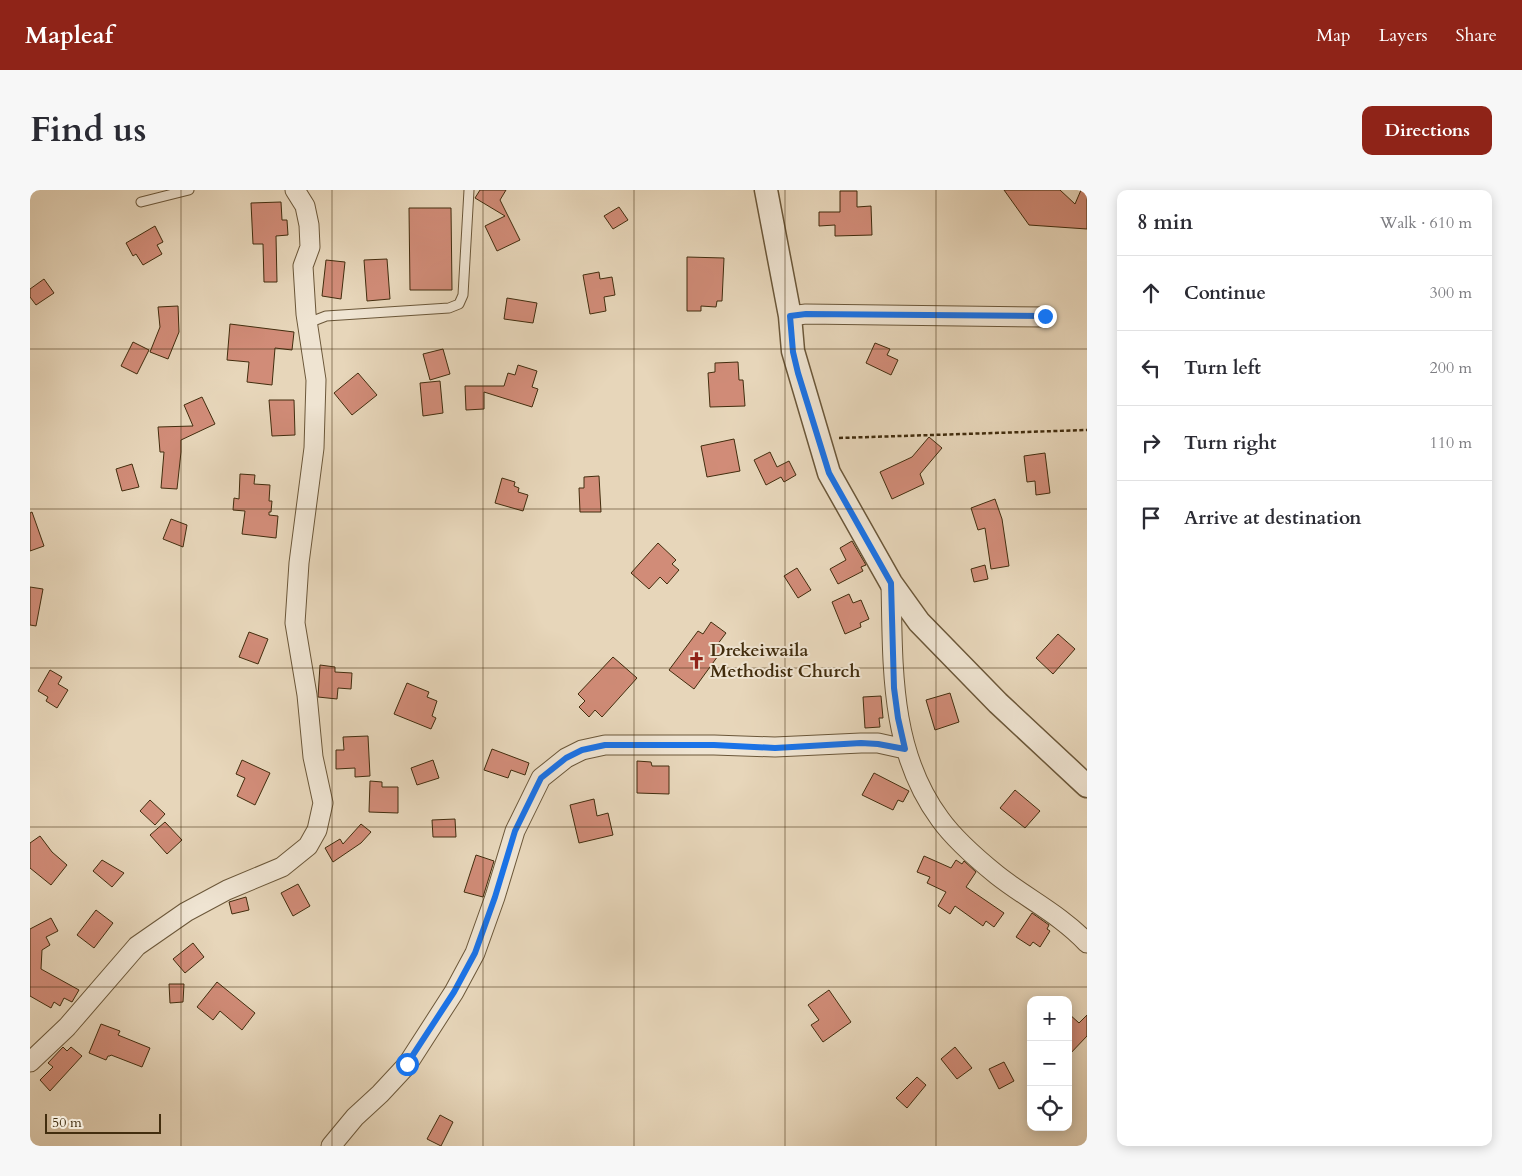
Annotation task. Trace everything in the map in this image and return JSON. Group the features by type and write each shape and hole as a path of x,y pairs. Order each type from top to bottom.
{"street":[{"path":"30,1062 67,1027 136,946 186,912 227,890 282,867 308,846 317,830 323,803 313,757 307,695 295,623 299,563 314,448 316,380 303,266 310,247 309,226 305,206 295,190"},
{"path":"766,190 790,316 793,352 829,473 891,583 919,622 998,703 1087,786"},
{"path":"790,316 806,314 1045,316"},
{"path":"891,583 894,688 898,718 905,749 920,786 940,820 969,851 998,876 1075,930 1087,943"},
{"path":"332,1146 355,1116 380,1094 407,1064 454,992 475,953 495,897 515,831 541,778 559,763 582,750 605,745 714,745 775,748 861,743 905,749"}],"lane":[{"path":"141,202 189,190"},
{"path":"308,323 326,316 449,308 459,304 463,295 469,190"}],"path":[{"path":"818,438 1087,430"}],"building":[{"path":"480,190 506,190 500,200 520,240 497,251 485,226 505,216 475,198"},
{"path":"1004,190 1060,190 1075,204 1081,190 1087,190 1087,229 1029,225"},
{"path":"840,191 857,191 857,207 871,206 872,235 835,236 835,225 819,226 819,212 840,212"},
{"path":"281,202 282,220 287,220 288,235 276,236 277,282 264,282 263,244 253,244 251,203"},
{"path":"619,207 628,220 613,229 604,216"},
{"path":"409,208 451,208 452,290 410,290"},
{"path":"155,226 163,242 157,245 162,254 143,265 136,254 133,256 126,243"},
{"path":"687,257 724,258 722,301 717,301 716,307 701,306 701,311 687,311"},
{"path":"387,259 390,299 367,301 364,260"},
{"path":"326,260 345,262 341,299 322,296"},
{"path":"599,272 600,279 612,277 615,295 604,297 606,311 590,314 583,275"},
{"path":"44,279 54,293 36,305 30,297 30,289"},
{"path":"507,298 537,303 533,323 504,319"},
{"path":"178,306 179,332 168,359 150,352 160,327 158,307"},
{"path":"230,324 294,332 292,350 275,348 272,385 247,382 249,362 227,360"},
{"path":"133,342 149,350 137,374 121,366"},
{"path":"875,343 890,349 887,355 898,360 891,375 866,363"},
{"path":"443,349 450,374 430,380 423,354"},
{"path":"738,362 739,380 743,380 745,406 710,407 708,373 715,372 715,363"},
{"path":"518,365 537,371 532,387 538,389 532,407 484,392 484,409 466,410 465,386 504,386 508,373 515,375"},
{"path":"358,373 377,395 352,415 334,393"},
{"path":"440,381 443,413 423,416 420,383"},
{"path":"202,397 215,424 181,440 177,489 161,488 164,452 160,452 158,427 193,426 184,405"},
{"path":"269,400 294,400 295,435 272,436"},
{"path":"929,437 942,448 920,474 924,484 892,499 880,472 912,457"},
{"path":"734,439 740,471 707,477 701,446"},
{"path":"770,452 777,467 789,461 796,475 784,482 781,477 766,485 754,460"},
{"path":"1045,453 1050,493 1036,495 1035,481 1027,482 1024,456"},
{"path":"132,464 139,487 122,491 116,469"},
{"path":"240,474 255,475 254,484 270,485 269,501 272,501 269,515 278,516 276,538 242,534 245,511 233,510 234,498 239,499"},
{"path":"599,476 601,512 580,512 579,488 584,488 584,477"},
{"path":"502,478 515,482 514,486 519,488 518,492 528,495 523,511 495,503"},
{"path":"995,499 1002,519 1009,566 991,569 985,528 978,530 971,508"},
{"path":"32,512 44,546 30,551 30,513"},
{"path":"171,519 187,525 183,547 163,539"},
{"path":"852,541 866,565 861,567 863,571 838,584 830,569 846,560 840,548"},
{"path":"658,543 676,560 672,564 679,570 667,584 660,577 649,589 631,573"},
{"path":"985,565 988,579 974,582 971,569"},
{"path":"797,568 811,590 798,598 784,576"},
{"path":"30,587 43,589 36,626 30,625"},
{"path":"849,594 853,603 861,600 869,619 860,623 861,627 845,634 832,602"},
{"name":"Drekeiwaila Methodist Church","path":"711,622 726,633 717,645 723,649 694,689 669,670 698,631 703,634"},
{"path":"249,632 268,639 258,664 239,657"},
{"path":"1058,634 1075,649 1053,674 1036,658"},
{"path":"613,657 637,678 602,717 595,710 589,717 579,707 585,701 578,694"},
{"path":"320,665 335,667 335,672 352,673 351,689 338,688 337,699 318,697"},
{"path":"50,670 62,677 58,684 68,690 57,708 46,701 48,697 38,691"},
{"path":"407,683 429,692 427,697 437,701 432,716 436,718 431,729 394,714"},
{"path":"950,693 959,722 935,730 926,700"},
{"path":"881,696 883,718 879,718 880,727 865,728 863,697"},
{"path":"368,736 370,776 355,777 355,768 336,769 336,750 344,750 343,737"},
{"path":"492,749 529,763 525,775 511,770 508,778 484,770"},
{"path":"242,760 270,773 255,805 237,796 245,778 236,774"},
{"path":"433,760 439,778 417,785 411,768"},
{"path":"637,761 651,762 652,766 669,766 669,794 637,793"},
{"path":"874,773 909,791 903,802 898,800 893,810 862,795"},
{"path":"370,781 382,782 382,787 398,787 398,813 369,812"},
{"path":"1015,790 1040,811 1025,828 1000,808"},
{"path":"594,799 597,816 608,813 613,835 579,843 570,805"},
{"path":"150,800 165,814 155,825 140,811"},
{"path":"455,819 456,837 433,837 432,820"},
{"path":"165,822 182,840 167,854 150,835"},
{"path":"361,824 371,832 361,843 333,862 325,848 340,839 343,844"},
{"path":"40,836 52,852 67,865 51,885 30,868 30,843"},
{"path":"476,855 494,861 483,897 464,892"},
{"path":"924,856 951,868 956,860 962,864 964,861 976,872 966,887 1004,913 994,927 986,921 983,926 955,906 950,914 938,906 946,892 927,883 930,877 917,872"},
{"path":"102,860 124,873 112,887 93,871"},
{"path":"298,884 310,906 293,916 281,893"},
{"path":"246,897 249,910 232,914 229,902"},
{"path":"96,910 113,923 94,948 77,935"},
{"path":"1032,913 1049,925 1047,929 1050,931 1040,947 1033,942 1030,946 1016,937"},
{"path":"51,918 58,931 46,937 50,945 42,950 41,969 79,990 72,1002 64,998 60,1006 54,1002 51,1008 30,996 30,929"},
{"path":"193,943 204,957 185,973 173,959"},
{"path":"217,982 255,1013 242,1030 220,1011 213,1020 197,1007"},
{"path":"169,984 184,984 183,1002 170,1003"},
{"path":"829,990 851,1022 823,1042 811,1025 819,1020 808,1005"},
{"path":"1087,1015 1087,1036 1072,1052 1072,1017 1079,1023"},
{"path":"101,1024 120,1031 118,1035 150,1048 142,1067 111,1055 106,1060 89,1053"},
{"path":"63,1047 67,1051 71,1047 82,1056 50,1091 40,1080 53,1067 48,1063"},
{"path":"955,1047 972,1068 957,1079 941,1059"},
{"path":"1004,1062 1014,1081 999,1089 989,1069"},
{"path":"917,1077 926,1085 907,1108 896,1098"},
{"path":"440,1115 453,1122 441,1146 427,1139"}],"place":[{"name":"Drekeiwaila Methodist Church","path":"696,660"}],"route":[{"path":"407,1064 454,992 475,953 495,897 515,831 541,778 566,758 582,750 605,745 714,745 775,748 838,746 861,743 905,749 894,688 891,583 829,473 798,373 793,352 790,316 806,314 1045,316"}]}
